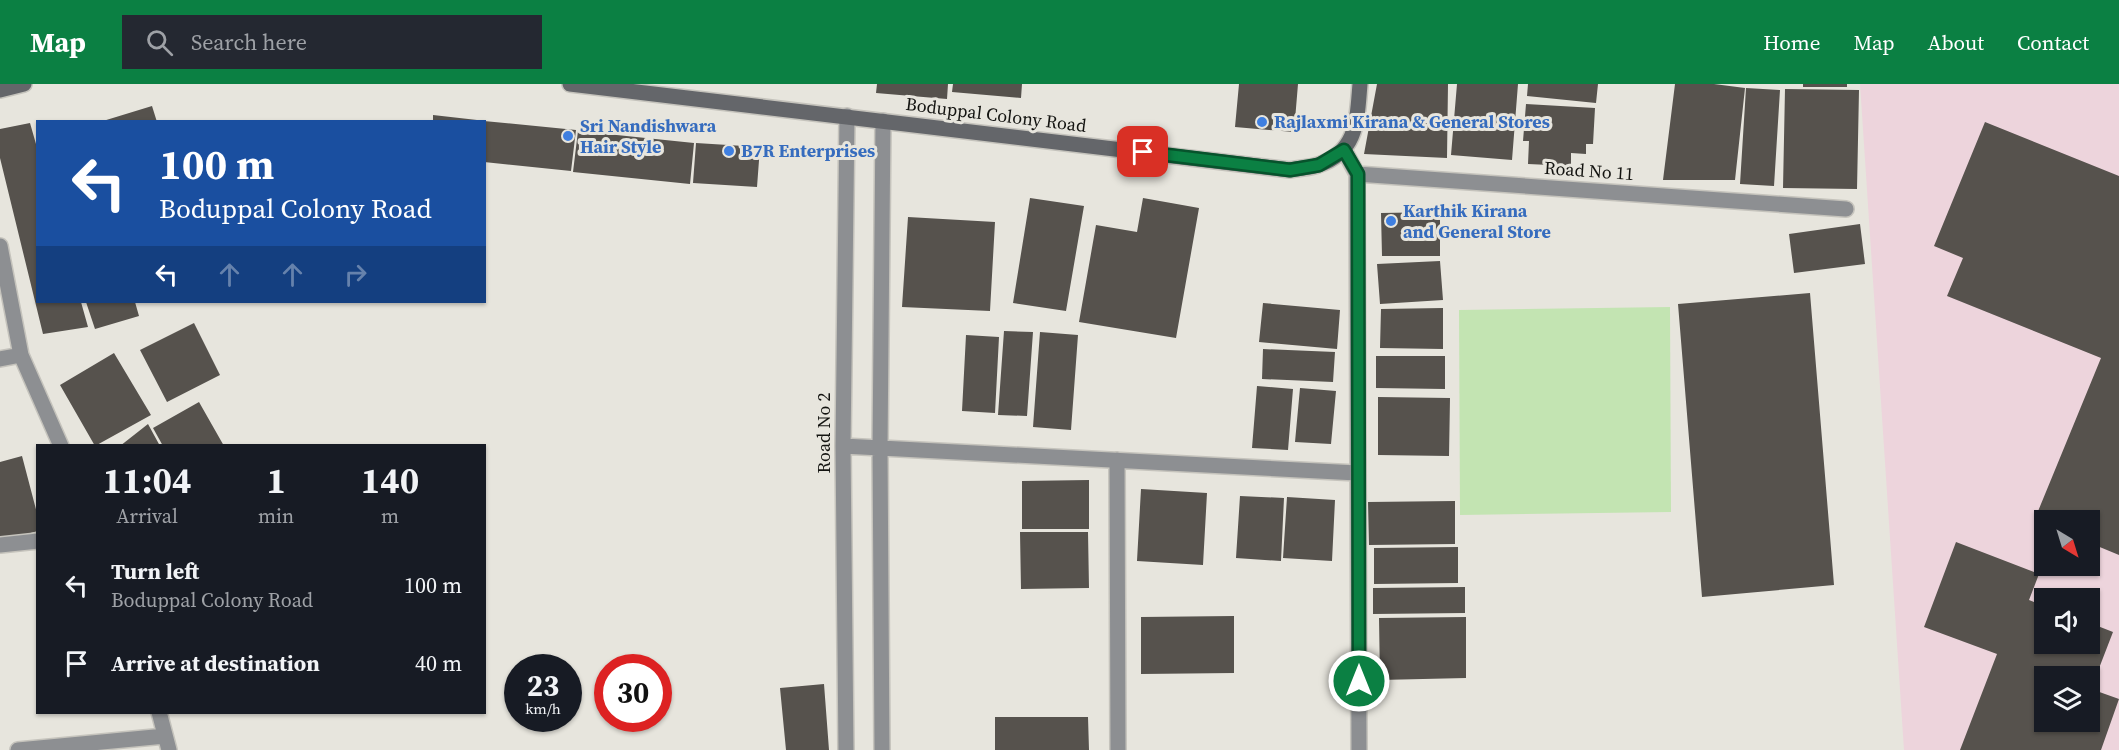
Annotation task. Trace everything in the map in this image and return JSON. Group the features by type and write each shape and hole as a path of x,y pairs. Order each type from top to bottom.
{"street":[{"path":"0,90 24,84"},
{"name":"Boduppal Colony Road","path":"570,84 1290,170 1319,165 1344,150"},
{"path":"1359,750 1358,174 1344,150 1356,128 1360,84"},
{"name":"Road No 2","path":"846,750 843,446 847,116"},
{"path":"882,750 880,448 883,121"},
{"name":"Road No 11","path":"1358,174 1846,209"},
{"path":"0,246 21,355 60,444"},
{"path":"0,358 21,355"},
{"path":"843,446 1357,473"},
{"path":"1116,460 1118,750"},
{"path":"0,545 36,541"},
{"path":"18,750 167,743 160,714"}],"shaded area":[{"path":"1860,84 2119,84 2119,750 1904,750"}],"green space":[{"path":"1670,307 1671,512 1460,515 1459,310"}],"building":[{"path":"877,84 948,84 947,99 876,93"},
{"path":"953,84 1022,84 1021,98 952,92"},
{"path":"1239,84 1298,84 1294,132 1235,127"},
{"path":"1377,84 1448,84 1447,158 1364,154"},
{"path":"1457,84 1518,84 1512,160 1451,155"},
{"path":"1528,84 1598,84 1596,103 1527,96"},
{"path":"1675,84 1714,84 1745,88 1735,180 1663,180"},
{"path":"1803,84 1847,84 1847,87 1803,87"},
{"path":"1746,88 1780,90 1774,186 1740,184"},
{"path":"1785,89 1859,90 1857,189 1783,188"},
{"path":"1526,104 1595,108 1593,144 1586,144 1586,154 1571,153 1571,166 1528,164 1529,141 1523,141"},
{"path":"152,106 156,120 106,120"},
{"path":"433,115 477,120 433,120"},
{"path":"486,121 576,130 571,171 486,162"},
{"path":"1985,122 2119,176 2119,555 2100,547 2100,510 2039,510 2101,358 1947,296 1963,258 1934,246"},
{"path":"30,123 36,144 36,303 81,303 88,327 43,334 0,158 0,129"},
{"path":"578,131 694,143 690,184 573,172"},
{"path":"696,143 760,147 757,187 693,183"},
{"path":"1030,198 1084,206 1066,311 1013,303"},
{"path":"1143,198 1199,208 1176,338 1079,322 1096,225 1137,232"},
{"path":"1440,212 1440,256 1382,256 1381,213"},
{"path":"908,217 995,222 990,311 902,307"},
{"path":"1860,224 1865,264 1794,273 1789,234"},
{"path":"1440,261 1443,300 1380,304 1377,264"},
{"path":"1810,293 1834,585 1702,597 1678,304"},
{"path":"86,303 135,303 139,316 95,329"},
{"path":"1263,303 1340,310 1337,349 1259,342"},
{"path":"1443,308 1443,349 1380,348 1381,309"},
{"path":"194,323 220,375 167,402 140,350"},
{"path":"1004,331 1033,332 1027,416 998,415"},
{"path":"1040,332 1078,335 1071,430 1033,427"},
{"path":"966,335 999,337 995,413 962,411"},
{"path":"1263,349 1335,352 1333,382 1262,379"},
{"path":"114,353 151,415 99,444 94,444 60,385"},
{"path":"1376,356 1445,356 1445,389 1376,388"},
{"path":"1257,386 1293,389 1288,450 1252,448"},
{"path":"1300,388 1336,391 1331,444 1295,442"},
{"path":"1378,397 1450,398 1449,456 1378,455"},
{"path":"199,402 223,444 162,444 153,428"},
{"path":"148,424 159,444 123,444"},
{"path":"22,456 36,509 36,532 0,541 0,462"},
{"path":"1089,480 1089,529 1022,529 1022,481"},
{"path":"1141,489 1207,493 1203,565 1137,561"},
{"path":"1240,496 1284,498 1281,561 1236,558"},
{"path":"1287,497 1335,500 1332,561 1283,558"},
{"path":"1455,501 1455,544 1369,545 1368,502"},
{"path":"1020,532 1088,532 1089,588 1021,589"},
{"path":"1956,542 2034,572 2034,576 2038,576 2029,600 2034,602 2034,654 2100,654 2100,627 2113,632 2100,666 2034,666 2034,732 2100,732 2100,692 2119,699 2101,750 1960,750 1997,654 1924,627"},
{"path":"1458,547 1458,583 1374,584 1374,548"},
{"path":"1465,587 1465,613 1373,614 1373,588"},
{"path":"1234,616 1234,673 1141,674 1141,617"},
{"path":"1466,617 1466,678 1380,680 1379,618"},
{"path":"824,684 829,750 786,750 780,688"},
{"path":"995,717 1088,717 1089,750 995,750"}],"place":[{"name":"Rajlaxmi Kirana & General Stores","path":"1262,122"},
{"name":"Sri Nandishwara Hair Style","path":"568,136"},
{"name":"B7R Enterprises","path":"729,151"},
{"name":"Karthik Kirana and General Store","path":"1391,221"}],"route":[{"path":"1143,152 1290,170 1319,165 1344,150 1358,174 1359,681"}]}
